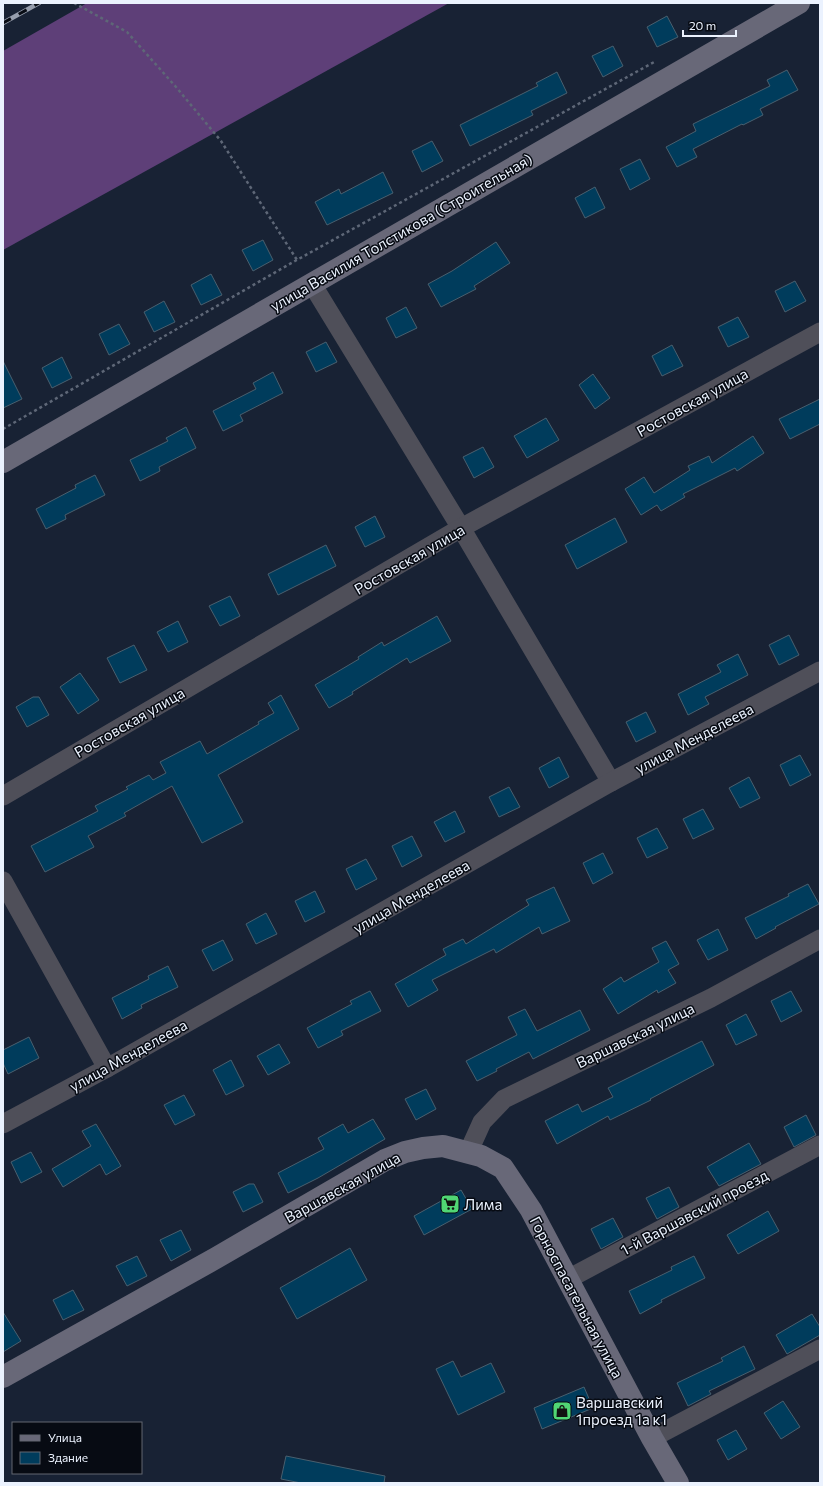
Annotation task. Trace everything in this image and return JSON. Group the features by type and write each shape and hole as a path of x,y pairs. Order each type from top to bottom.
{"main road":[{"name":"улица Василия Толстикова (Строительная)","path":"3,462 799,3"},
{"name":"Варшавская улица","path":"3,1377 209,1262 385,1160 405,1152 443,1146 468,1153"},
{"name":"Горноспасательная улица","path":"468,1153 481,1156 503,1168 531,1210 652,1438 678,1483"}],"street":[{"path":"312,284 461,528 611,782"},
{"name":"Ростовская улица","path":"3,796 461,528 820,333"},
{"name":"улица Менделеева","path":"3,1124 107,1068 611,782 820,671"},
{"path":"3,881 107,1068"},
{"name":"Варшавская улица","path":"468,1153 482,1122 504,1099 711,998 820,939"},
{"name":"1-й Варшавский проезд","path":"568,1279 820,1146"},
{"path":"652,1438 820,1349"}],"path":[{"path":"74,3 127,32 176,86 221,141 297,260"},
{"path":"3,429 297,260 662,58"}],"shaded area":[{"path":"87,3 449,3 3,250 3,51"}],"building":[{"path":"667,16 678,37 657,47 647,27"},
{"path":"613,46 623,66 603,77 592,56"},
{"path":"787,70 798,90 760,109 763,115 693,149 697,157 677,167 666,147 696,131 693,124 770,86 767,80"},
{"path":"557,72 567,93 531,111 533,115 470,146 460,125 538,86 536,83"},
{"path":"432,141 443,161 422,172 412,151"},
{"path":"640,159 650,179 630,190 620,169"},
{"path":"383,172 393,193 327,225 315,202 339,189 341,194"},
{"path":"595,187 605,208 585,218 575,198"},
{"path":"263,240 273,260 253,271 242,250"},
{"path":"496,242 510,263 474,286 476,289 441,307 428,284 452,271"},
{"path":"211,274 222,295 201,305 191,285"},
{"path":"795,281 806,301 785,312 775,291"},
{"path":"164,301 175,322 154,332 144,312"},
{"path":"406,307 417,328 396,338 386,318"},
{"path":"738,317 749,337 728,347 718,327"},
{"path":"119,324 130,344 109,355 99,334"},
{"path":"326,342 337,362 316,372 306,352"},
{"path":"672,345 683,366 662,376 652,356"},
{"path":"62,357 72,378 52,388 42,368"},
{"path":"3,361 22,399 3,408"},
{"path":"273,372 283,393 240,415 243,421 223,431 213,411 256,389 253,383"},
{"path":"593,374 610,398 595,409 579,385"},
{"path":"820,399 820,424 790,439 779,419"},
{"path":"546,418 559,440 527,458 514,436"},
{"path":"186,427 196,448 159,467 160,471 140,481 130,460 168,441 166,438"},
{"path":"753,436 764,453 737,471 735,468 683,494 685,497 661,511 657,505 641,515 625,489 644,477 654,493 690,470 688,466 709,456 712,463"},
{"path":"483,447 494,467 474,478 463,457"},
{"path":"95,475 105,495 65,515 66,519 46,529 36,509 76,488 75,485"},
{"path":"375,516 385,537 365,547 355,527"},
{"path":"615,518 627,542 577,569 565,545"},
{"path":"326,545 336,566 278,595 268,574"},
{"path":"230,596 240,616 220,626 209,606"},
{"path":"437,616 451,641 410,663 407,658 329,708 315,685 359,659 358,657 382,642 384,646"},
{"path":"178,621 188,642 168,652 157,632"},
{"path":"789,635 799,655 779,665 769,645"},
{"path":"134,645 147,670 120,683 107,658"},
{"path":"738,654 748,675 705,697 709,704 688,715 678,694 721,672 717,665"},
{"path":"80,673 99,700 78,714 60,687"},
{"path":"281,695 299,729 218,775 243,822 202,843 172,786 124,813 126,816 88,836 94,847 45,872 31,846 98,811 95,806 128,789 126,787 149,775 153,780 166,773 160,762 200,741 207,754 259,724 258,722 274,713 268,703"},
{"path":"33,697 39,697 49,715 27,727 16,707"},
{"path":"646,712 656,732 636,742 626,722"},
{"path":"800,755 811,775 790,786 780,765"},
{"path":"559,757 569,777 549,788 539,768"},
{"path":"749,777 760,798 740,808 729,788"},
{"path":"509,787 520,807 499,817 489,797"},
{"path":"703,809 714,829 693,839 683,819"},
{"path":"455,811 465,832 445,842 434,822"},
{"path":"657,828 668,848 647,858 637,838"},
{"path":"412,836 422,856 402,867 392,846"},
{"path":"603,853 613,873 593,884 583,863"},
{"path":"366,859 377,879 356,890 346,869"},
{"path":"808,884 819,904 775,927 776,928 756,939 745,918 789,896 788,894"},
{"path":"554,887 570,921 542,934 539,927 496,953 494,949 432,980 438,990 408,1007 395,984 446,955 443,949 463,939 466,944 529,905 526,900"},
{"path":"315,891 325,912 305,922 295,901"},
{"path":"266,913 277,934 256,944 246,924"},
{"path":"718,929 728,950 708,960 697,940"},
{"path":"223,940 233,960 213,971 202,950"},
{"path":"666,941 679,964 668,970 676,983 658,993 657,990 618,1014 603,989 621,977 624,982 659,962 652,948"},
{"path":"168,966 178,987 141,1005 142,1008 122,1019 112,998 149,979 148,976"},
{"path":"370,991 381,1011 341,1031 343,1035 318,1048 307,1028 352,1004 350,1001"},
{"path":"791,991 802,1011 781,1022 771,1001"},
{"path":"525,1009 537,1031 580,1010 590,1030 533,1059 529,1052 496,1069 497,1071 477,1081 466,1061 517,1035 508,1017"},
{"path":"746,1014 757,1035 736,1045 726,1025"},
{"path":"29,1037 39,1058 8,1074 3,1063 3,1050"},
{"path":"702,1041 714,1065 650,1099 651,1100 610,1120 608,1116 557,1144 545,1121 578,1104 582,1112 613,1097 608,1088"},
{"path":"279,1044 290,1063 268,1075 257,1056"},
{"path":"231,1060 244,1086 226,1095 213,1070"},
{"path":"426,1089 436,1109 416,1120 405,1099"},
{"path":"184,1095 195,1115 175,1125 164,1105"},
{"path":"806,1115 816,1135 794,1147 784,1127"},
{"path":"373,1119 385,1139 318,1178 288,1193 278,1173 324,1149 318,1138 343,1124 348,1133"},
{"path":"96,1124 121,1166 106,1175 100,1164 63,1187 52,1169 91,1146 82,1131"},
{"path":"749,1143 761,1164 719,1186 707,1167"},
{"path":"31,1152 42,1172 21,1183 11,1162"},
{"path":"249,1184 254,1184 263,1202 243,1212 233,1192"},
{"path":"669,1187 679,1207 657,1219 646,1198"},
{"path":"461,1190 472,1209 424,1235 414,1216"},
{"path":"768,1211 779,1231 738,1254 727,1235"},
{"path":"613,1218 623,1237 601,1249 591,1229"},
{"path":"181,1230 191,1250 171,1261 160,1240"},
{"path":"350,1248 367,1280 297,1319 280,1288"},
{"path":"137,1256 147,1276 127,1286 116,1266"},
{"path":"694,1256 705,1278 661,1300 662,1302 640,1314 629,1291 672,1270 671,1267"},
{"path":"73,1290 84,1310 63,1320 53,1300"},
{"path":"3,1312 21,1341 3,1352"},
{"path":"812,1314 820,1327 820,1335 787,1354 776,1335"},
{"path":"744,1346 755,1369 709,1391 711,1394 688,1406 677,1383 723,1361 721,1358"},
{"path":"453,1361 461,1377 491,1363 505,1392 458,1415 436,1369"},
{"path":"584,1387 593,1408 542,1429 534,1408"},
{"path":"783,1401 800,1427 781,1439 764,1413"},
{"path":"736,1430 747,1449 728,1460 717,1440"},
{"path":"286,1456 385,1476 384,1483 301,1483 281,1479"}],"railway":[{"path":"3,23 39,3"}],"place":[{"name":"Лима","path":"450,1204"},
{"name":"Варшавский 1проезд 1а к1","path":"562,1411"}]}
